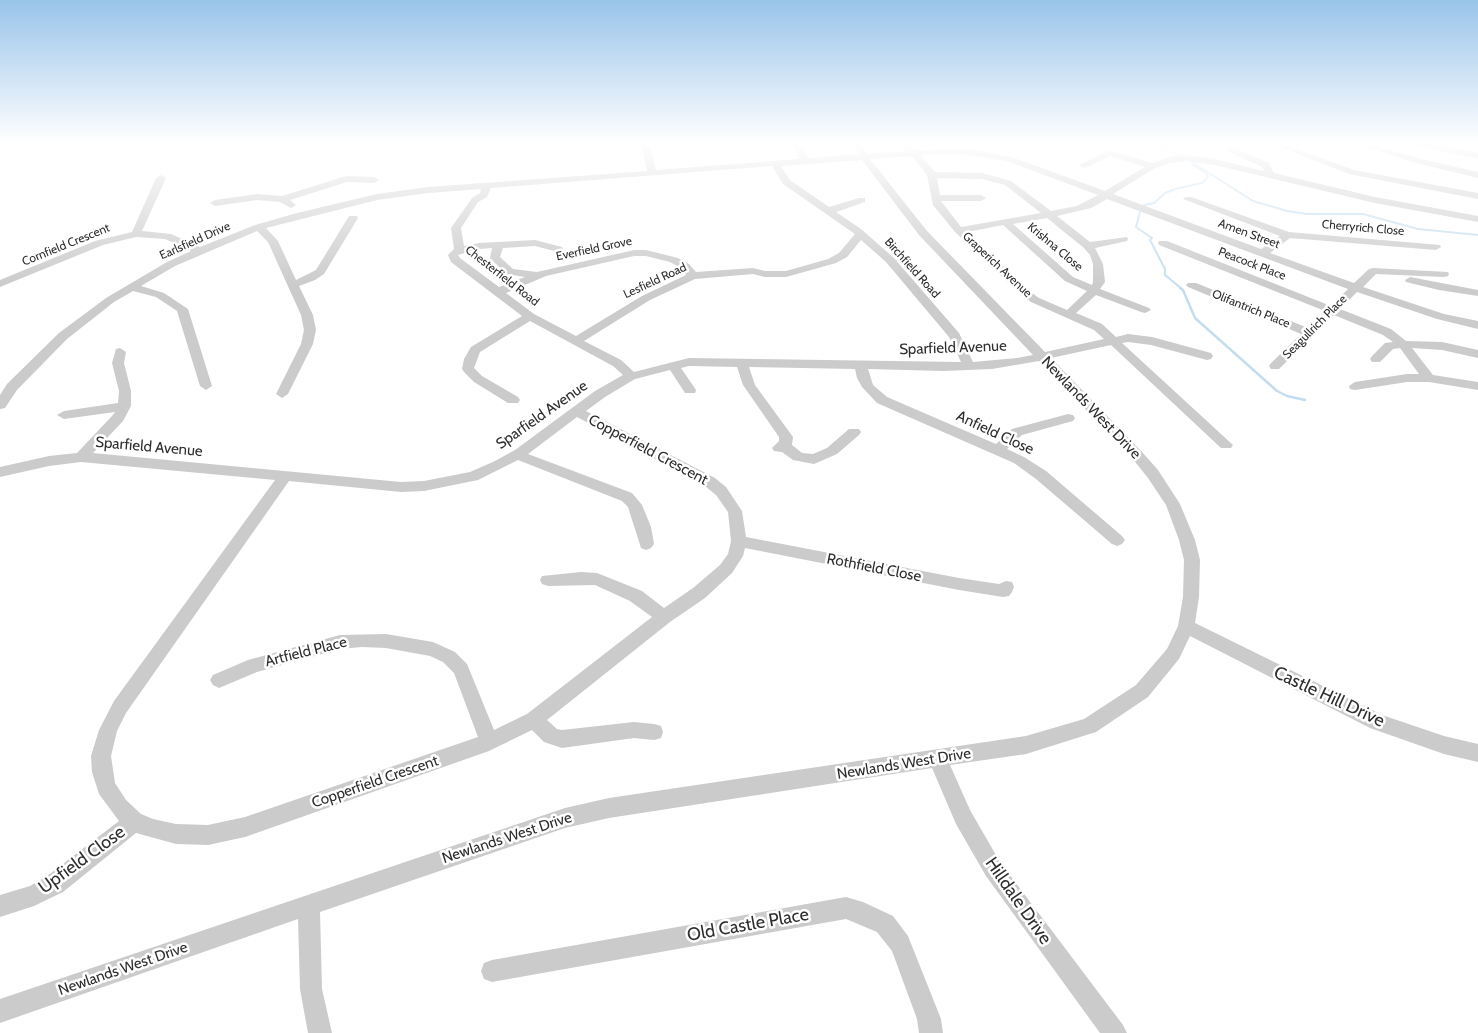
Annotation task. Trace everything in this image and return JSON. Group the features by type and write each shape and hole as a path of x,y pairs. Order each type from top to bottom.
{"street":[{"path":"136,234 156,190"},
{"path":"215,203 257,196 283,199 312,190"},
{"name":"Earlsfield Drive","path":"0,405 12,387 30,368 63,336 98,309 132,286 200,251 259,227 345,203 402,193 436,190"},
{"path":"460,250 456,228 475,200 484,195 485,190"},
{"name":"Birchfield Road","path":"798,190 860,234 890,260 955,336 969,366"},
{"name":"Newlands West Drive","path":"0,1011 520,832 609,808 1026,745 1089,726 1142,691 1173,654 1186,626 1193,588 1192,560 1187,540 1173,504 1159,482 1137,455 923,233 890,190"},
{"name":"Graperich Avenue","path":"934,190 936,203 959,230 1025,293 1035,300 1098,327 1226,445"},
{"path":"1020,190 1088,246 1095,255 1100,274 1099,282 1094,290 1070,314"},
{"name":"Amen Street","path":"1092,190 1417,310 1478,325"},
{"path":"959,230 1088,206 1114,190"},
{"path":"1334,190 1375,200 1478,219"},
{"path":"1448,190 1478,196"},
{"path":"935,198 981,198"},
{"path":"283,199 300,215"},
{"name":"Cherryrich Close","path":"1188,199 1288,235 1436,247"},
{"path":"828,211 862,200"},
{"path":"294,284 311,278 320,272 353,218"},
{"name":"Krishna Close","path":"1005,222 1069,279 1145,310"},
{"path":"259,227 273,241 307,315 310,330 307,344 282,394"},
{"name":"Cornfield Crescent","path":"0,284 99,243 136,234 167,236 200,251"},
{"name":"Lesfield Road","path":"577,340 646,298 693,276 753,271 765,274 786,274 832,261 843,255 860,234"},
{"path":"1263,253 1288,235"},
{"path":"1088,246 1123,239"},
{"name":"Peacock Place","path":"1162,243 1388,332 1403,344"},
{"name":"Chesterfield Road","path":"558,248 535,244 479,246 460,250 453,255 455,260 530,316 618,363 631,376"},
{"path":"498,245 495,258 510,272 536,276"},
{"name":"Everfield Grove","path":"496,292 536,276 623,255 646,253 674,260 685,266 693,276"},
{"name":"Seagullrich Place","path":"1275,366 1372,271 1444,274"},
{"path":"1396,272 1407,279 1425,284 1478,293"},
{"name":"Olifantrich Place","path":"1192,285 1310,333"},
{"path":"132,286 160,295 182,309 206,386"},
{"path":"513,400 478,379 468,369 470,359 475,350 530,316"},
{"name":"Sparfield Avenue","path":"0,472 49,461 81,457 402,487 424,486 473,476 517,454 600,394 631,376 690,362 969,366 1017,362 1113,341 1138,338 1207,356"},
{"path":"1376,359 1389,346 1403,344 1442,346 1478,354"},
{"path":"1403,344 1429,378"},
{"path":"81,457 118,418 124,406 125,391 118,363 120,352"},
{"path":"742,363 749,385 786,437 786,443 781,446 798,456 814,459 832,451 854,432"},
{"path":"673,365 690,390"},
{"name":"Anfield Close","path":"860,365 863,378 868,387 882,400 998,450 1029,466 1117,540"},
{"path":"1356,386 1406,378 1429,378 1478,386"},
{"path":"64,415 124,406"},
{"name":"Copperfield Crescent","path":"286,475 120,706 108,730 101,756 106,787 119,807 134,822 153,829 176,834 208,835 245,827 490,742 534,720 664,617 699,593 726,569 735,556 739,541 738,523 735,511 721,491 710,482 577,412"},
{"path":"998,450 1018,432 1068,418"},
{"path":"517,454 627,497 635,505 643,527 646,544"},
{"name":"Rothfield Close","path":"739,541 959,584 1003,591 1006,587"},
{"path":"548,580 597,579 636,596 664,617"},
{"name":"Castle Hill Drive","path":"1186,626 1296,683 1377,722 1444,745 1478,753"},
{"name":"Artfield Place","path":"219,680 254,665 340,642 362,640 386,641 433,649 449,657 460,669 490,742"},
{"path":"534,720 551,736 562,739 634,730 654,732"},
{"name":"Hilldale Drive","path":"938,759 963,817 993,869 1115,1033"},
{"name":"Upfield Close","path":"0,906 34,895 55,884 134,822"},
{"path":"308,905 311,989 320,1033"},
{"name":"Old Castle Place","path":"492,971 846,908 863,913 885,924 900,944 929,1019 931,1033"}],"waterway":[{"path":"1144,205 1154,203 1165,193 1172,190"},
{"path":"1236,190 1253,201 1287,211 1307,214 1363,214 1418,229 1478,235"},
{"path":"1140,212 1136,227 1152,238 1150,240 1165,269 1165,275 1182,289"},
{"path":"1180,288 1183,290 1195,318 1277,391 1287,396 1305,400"}]}
